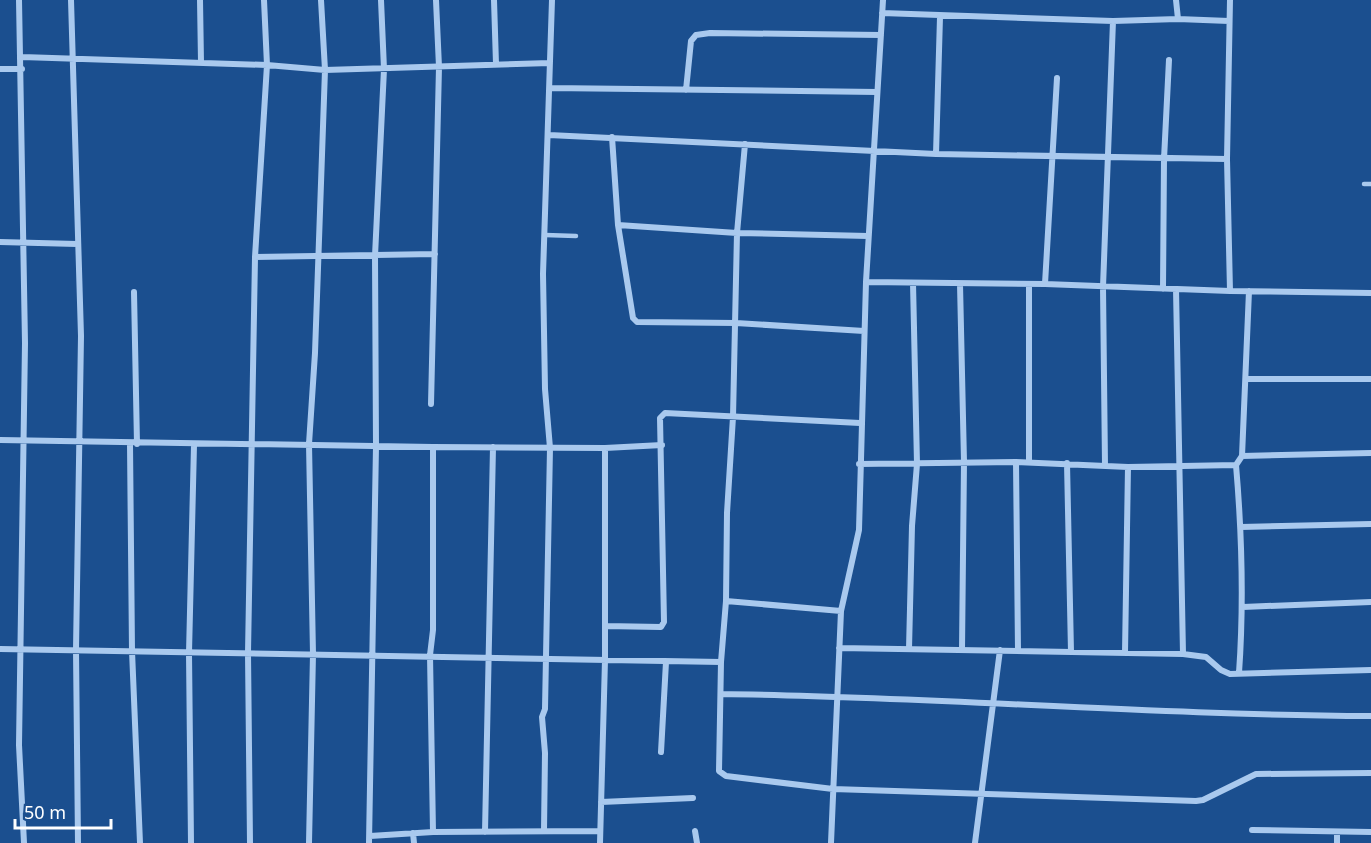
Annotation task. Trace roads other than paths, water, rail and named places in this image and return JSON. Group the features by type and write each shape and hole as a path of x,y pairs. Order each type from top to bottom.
{"street":[{"path":"19,0 22,57 22,242 25,343 19,745 24,843"},
{"path":"71,0 81,336 76,650 78,843"},
{"path":"200,0 201,62"},
{"path":"250,843 248,653 255,257 267,65 264,0"},
{"path":"309,843 313,654 309,444 325,70 321,0"},
{"path":"381,0 384,69 375,256 376,446 370,840 434,832 600,831"},
{"path":"431,404 439,67 436,0"},
{"path":"494,0 496,63"},
{"path":"544,831 545,753 542,717 545,709 547,658 550,448 545,377 545,236 552,0"},
{"path":"831,843 841,611 859,530 860,423 868,236 883,0"},
{"path":"1176,0 1178,19"},
{"path":"1230,0 1227,159 1230,291"},
{"path":"882,13 940,17 1113,21 1178,19 1229,21"},
{"path":"936,154 940,17"},
{"path":"1105,466 1103,287 1113,21"},
{"path":"686,90 691,41 696,35 710,33 881,35"},
{"path":"22,57 201,62 325,70 550,63"},
{"path":"1163,289 1164,159 1169,60"},
{"path":"0,69 22,69"},
{"path":"1046,284 1057,78"},
{"path":"550,88 878,92"},
{"path":"549,135 936,154 1051,158 1227,159"},
{"path":"612,137 618,225 633,318 637,322 736,323 864,331"},
{"path":"745,144 737,233 734,417 727,513 719,771 726,776 833,789 981,796 1196,801 1203,800 1256,774 1371,773"},
{"path":"618,225 737,233 868,236"},
{"path":"0,242 77,244"},
{"path":"255,257 435,254"},
{"path":"866,282 1046,284 1230,291 1371,293"},
{"path":"909,649 911,544 917,464 913,283"},
{"path":"960,284 964,462 962,650"},
{"path":"1029,284 1029,462"},
{"path":"1176,289 1183,654"},
{"path":"1239,673 1243,607 1241,527 1236,465 1242,456 1248,291"},
{"path":"134,292 132,651 140,843"},
{"path":"1246,379 1371,379"},
{"path":"604,626 661,627 664,622 660,418 665,413 860,423"},
{"path":"0,440 252,446 309,444 605,448 662,445"},
{"path":"191,843 189,653 194,445"},
{"path":"433,447 433,630 430,655 434,832"},
{"path":"485,832 493,447"},
{"path":"600,843 605,660 605,448"},
{"path":"1242,456 1371,453"},
{"path":"1016,462 1018,650"},
{"path":"859,464 1029,462 1128,467 1236,465"},
{"path":"1067,463 1071,652"},
{"path":"1125,653 1128,467"},
{"path":"1241,527 1371,524"},
{"path":"726,601 841,611"},
{"path":"1243,607 1371,602"},
{"path":"839,648 1183,654 1206,657 1221,670 1239,673 1371,670"},
{"path":"0,649 721,662"},
{"path":"975,843 991,702 1000,650"},
{"path":"661,752 666,662"},
{"path":"721,694 991,702 1258,715 1371,716"},
{"path":"601,802 693,798"},
{"path":"1252,830 1371,832"},
{"path":"694,831 697,843"},
{"path":"1337,831 1337,843"},
{"path":"413,833 414,843"}],"lane":[{"path":"1364,184 1371,184"},
{"path":"545,236 576,236"}]}
